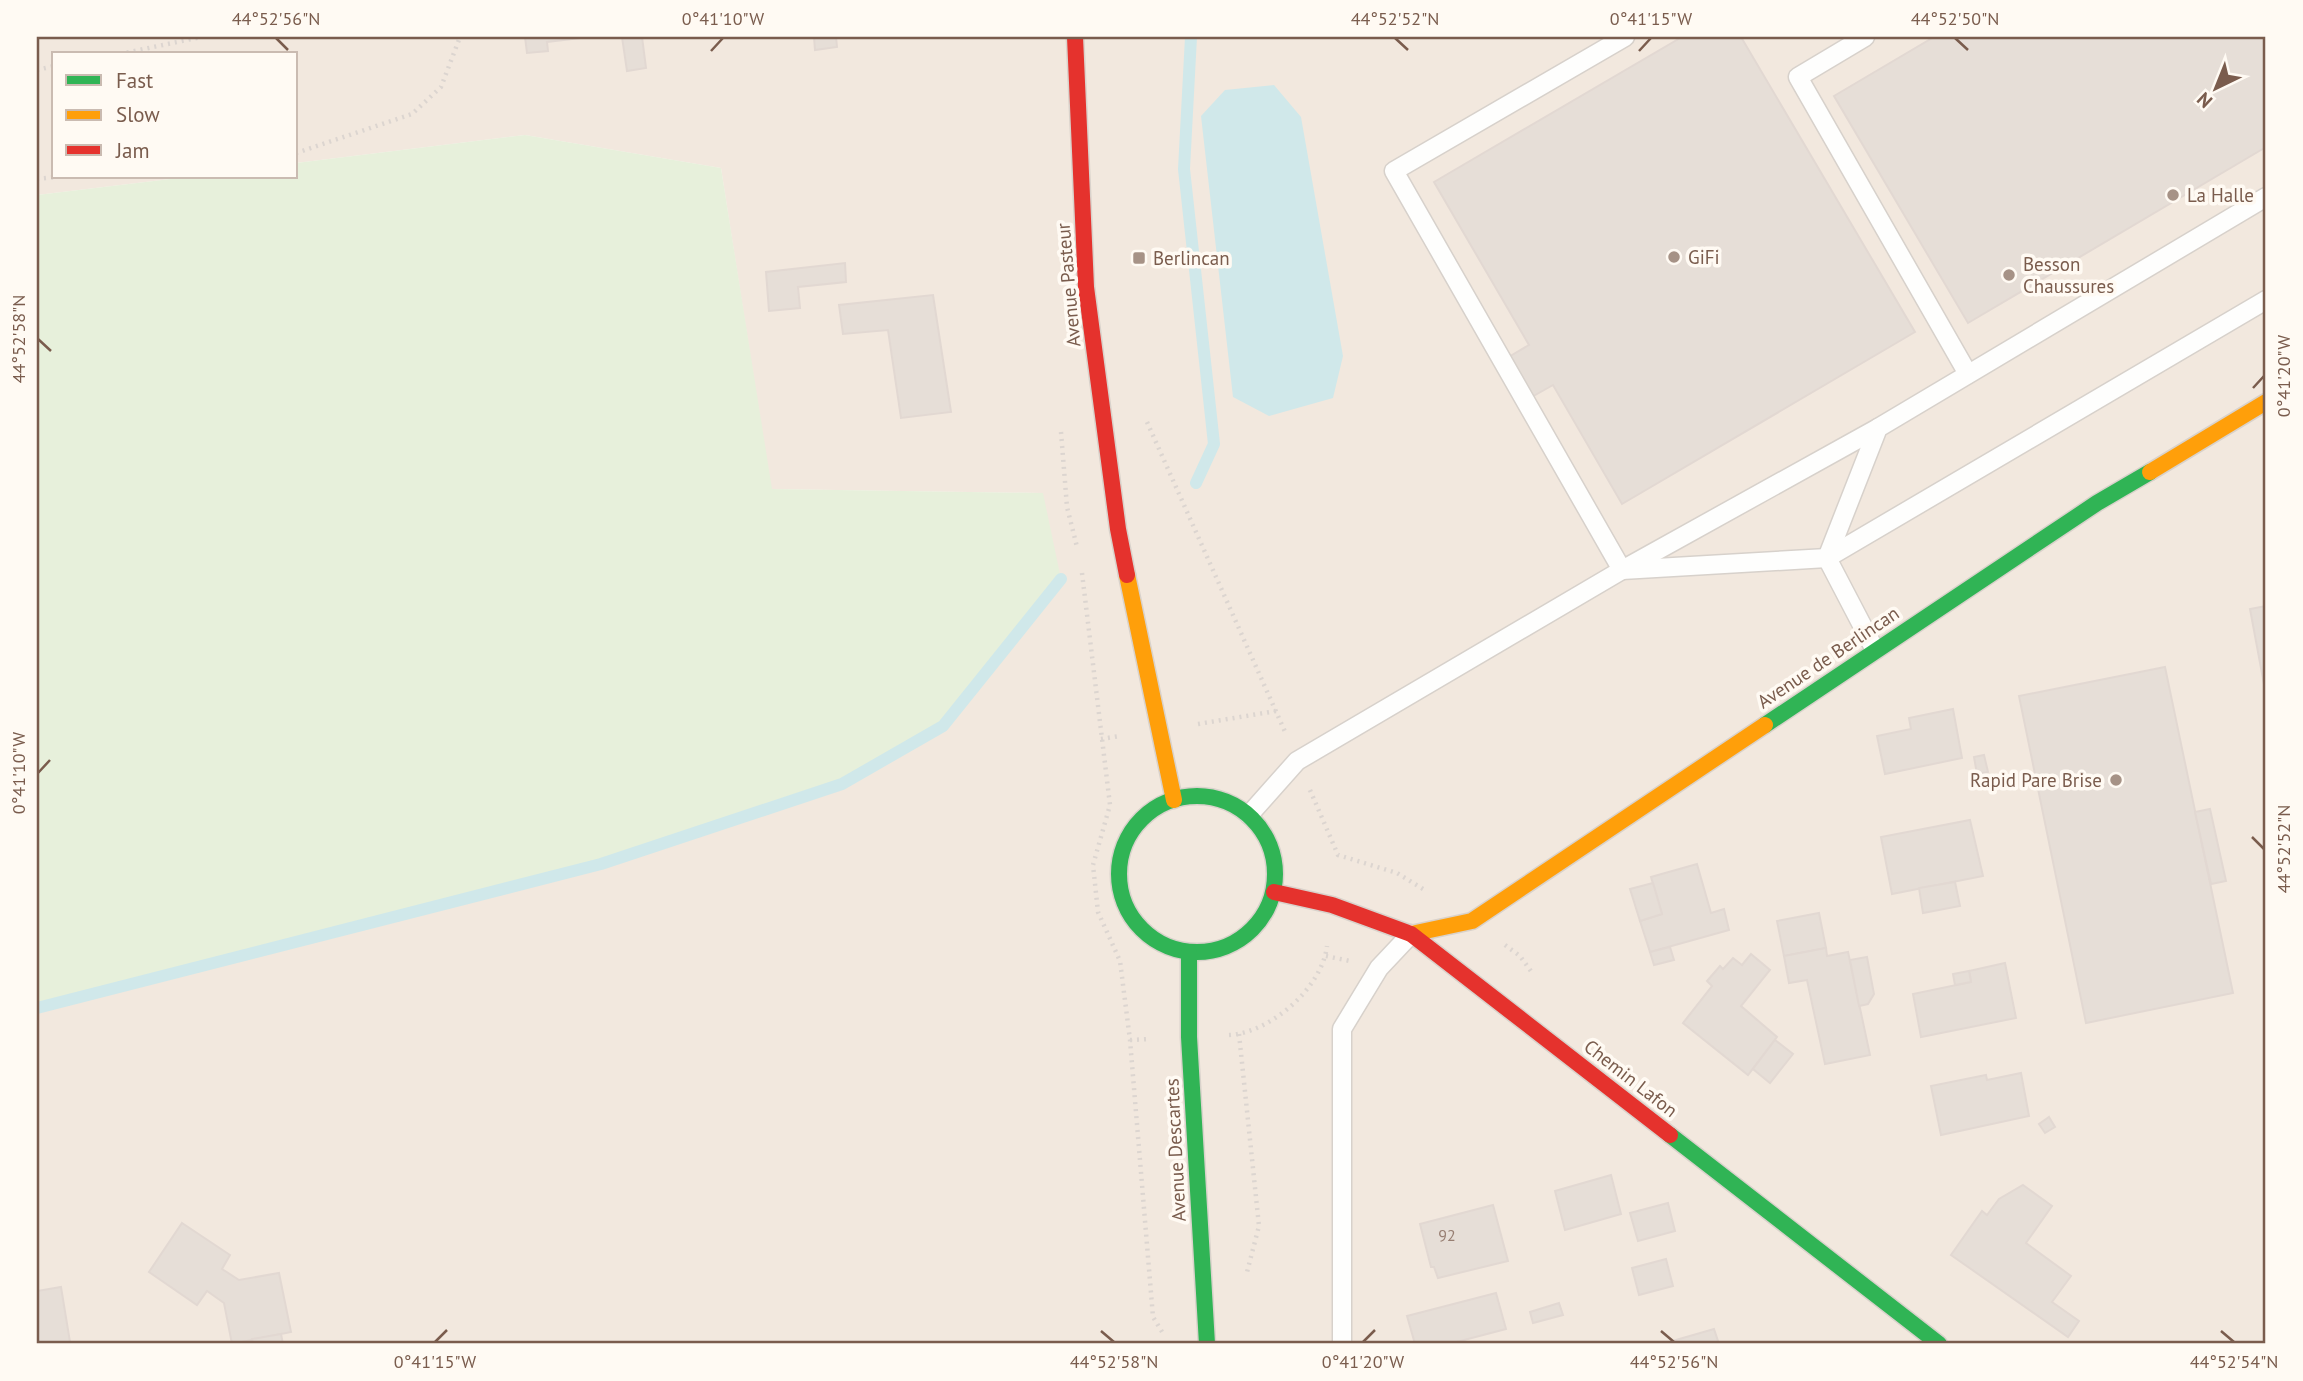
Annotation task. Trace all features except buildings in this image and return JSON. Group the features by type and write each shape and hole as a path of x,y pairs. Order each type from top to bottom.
{"street":[{"name":"Avenue Pasteur","path":"1075,37 1086,287 1118,528 1174,800"},
{"name":"Avenue de Berlincan","path":"1411,934 1472,921 2097,503 2266,402"},
{"path":"1200,796 1226,802 1249,816 1263,832 1272,851 1275,871 1273,892 1265,913 1252,931 1233,944 1212,951 1189,952 1164,945 1142,930 1126,908 1119,882 1121,855 1132,831 1150,811 1174,800 1200,796"},
{"name":"Chemin Lafon","path":"1273,892 1332,905 1411,934 1939,1344"},
{"name":"Avenue Descartes","path":"1189,952 1189,1037 1207,1344"}],"lane":[{"path":"1622,570 1394,171 1625,37"},
{"path":"1865,37 1798,77 1968,374"},
{"path":"1249,816 1297,761 1622,570 1878,428 2266,197"},
{"path":"1622,570 1827,558 2266,300"},
{"path":"1875,650 1827,558 1878,428"},
{"path":"1342,1344 1342,1029 1379,968 1411,934"}],"path":[{"path":"130,52 201,37"},
{"path":"298,152 412,114 441,87 460,37"},
{"path":"1130,1040 1239,1034 1270,1023 1303,996 1326,956 1338,855 1142,411"},
{"path":"1063,419 1061,432 1067,507 1079,554"},
{"path":"1082,565 1110,805 1093,865 1098,912 1120,961 1130,1040 1153,1317 1170,1344"},
{"path":"1338,855 1397,873 1429,894"},
{"path":"1472,921 1520,956 1534,976"},
{"path":"1239,1034 1259,1226 1245,1278"}],"shaded area":[{"path":"37,37 2266,37 2266,1344 37,1344 37,1008 601,864 1042,493 771,489 721,168 525,135 298,163 298,52 52,52 52,178 179,178 37,195"}],"green space":[{"path":"525,135 721,168 772,489 1043,493 1061,579 943,726 842,784 601,864 37,1008 37,195 179,178 298,178 298,163"}],"water":[{"path":"1274,85 1301,117 1343,356 1333,398 1269,416 1233,397 1201,116 1225,90"}],"waterway":[{"path":"1191,37 1184,169 1214,444 1196,483"},
{"path":"37,1008 601,864 842,784 943,726 1061,579"}],"traffic: fast":[{"path":"1765,725 2097,503 2150,472"},
{"path":"1197,796 1227,802 1252,819 1269,844 1275,874 1269,904 1252,929 1227,946 1197,952 1167,946 1142,929 1125,904 1119,874 1125,844 1142,819 1167,802 1197,796"},
{"path":"1189,952 1189,1037 1207,1344"},
{"path":"1670,1135 1939,1344"}],"traffic: slow":[{"path":"2150,472 2266,402"},
{"path":"1127,575 1174,800"},
{"path":"1411,934 1472,921 1765,725"}],"traffic: jam":[{"path":"1075,37 1086,287 1118,529 1127,575"},
{"path":"1274,892 1332,905 1411,934 1670,1135"}],"place":[{"name":"La Halle","path":"2173,195"},
{"name":"GiFi","path":"1674,257"},
{"name":"Berlincan","path":"1139,258"},
{"name":"Besson Chaussures","path":"2009,275"},
{"name":"Rapid Pare Brise","path":"2116,780"}]}
